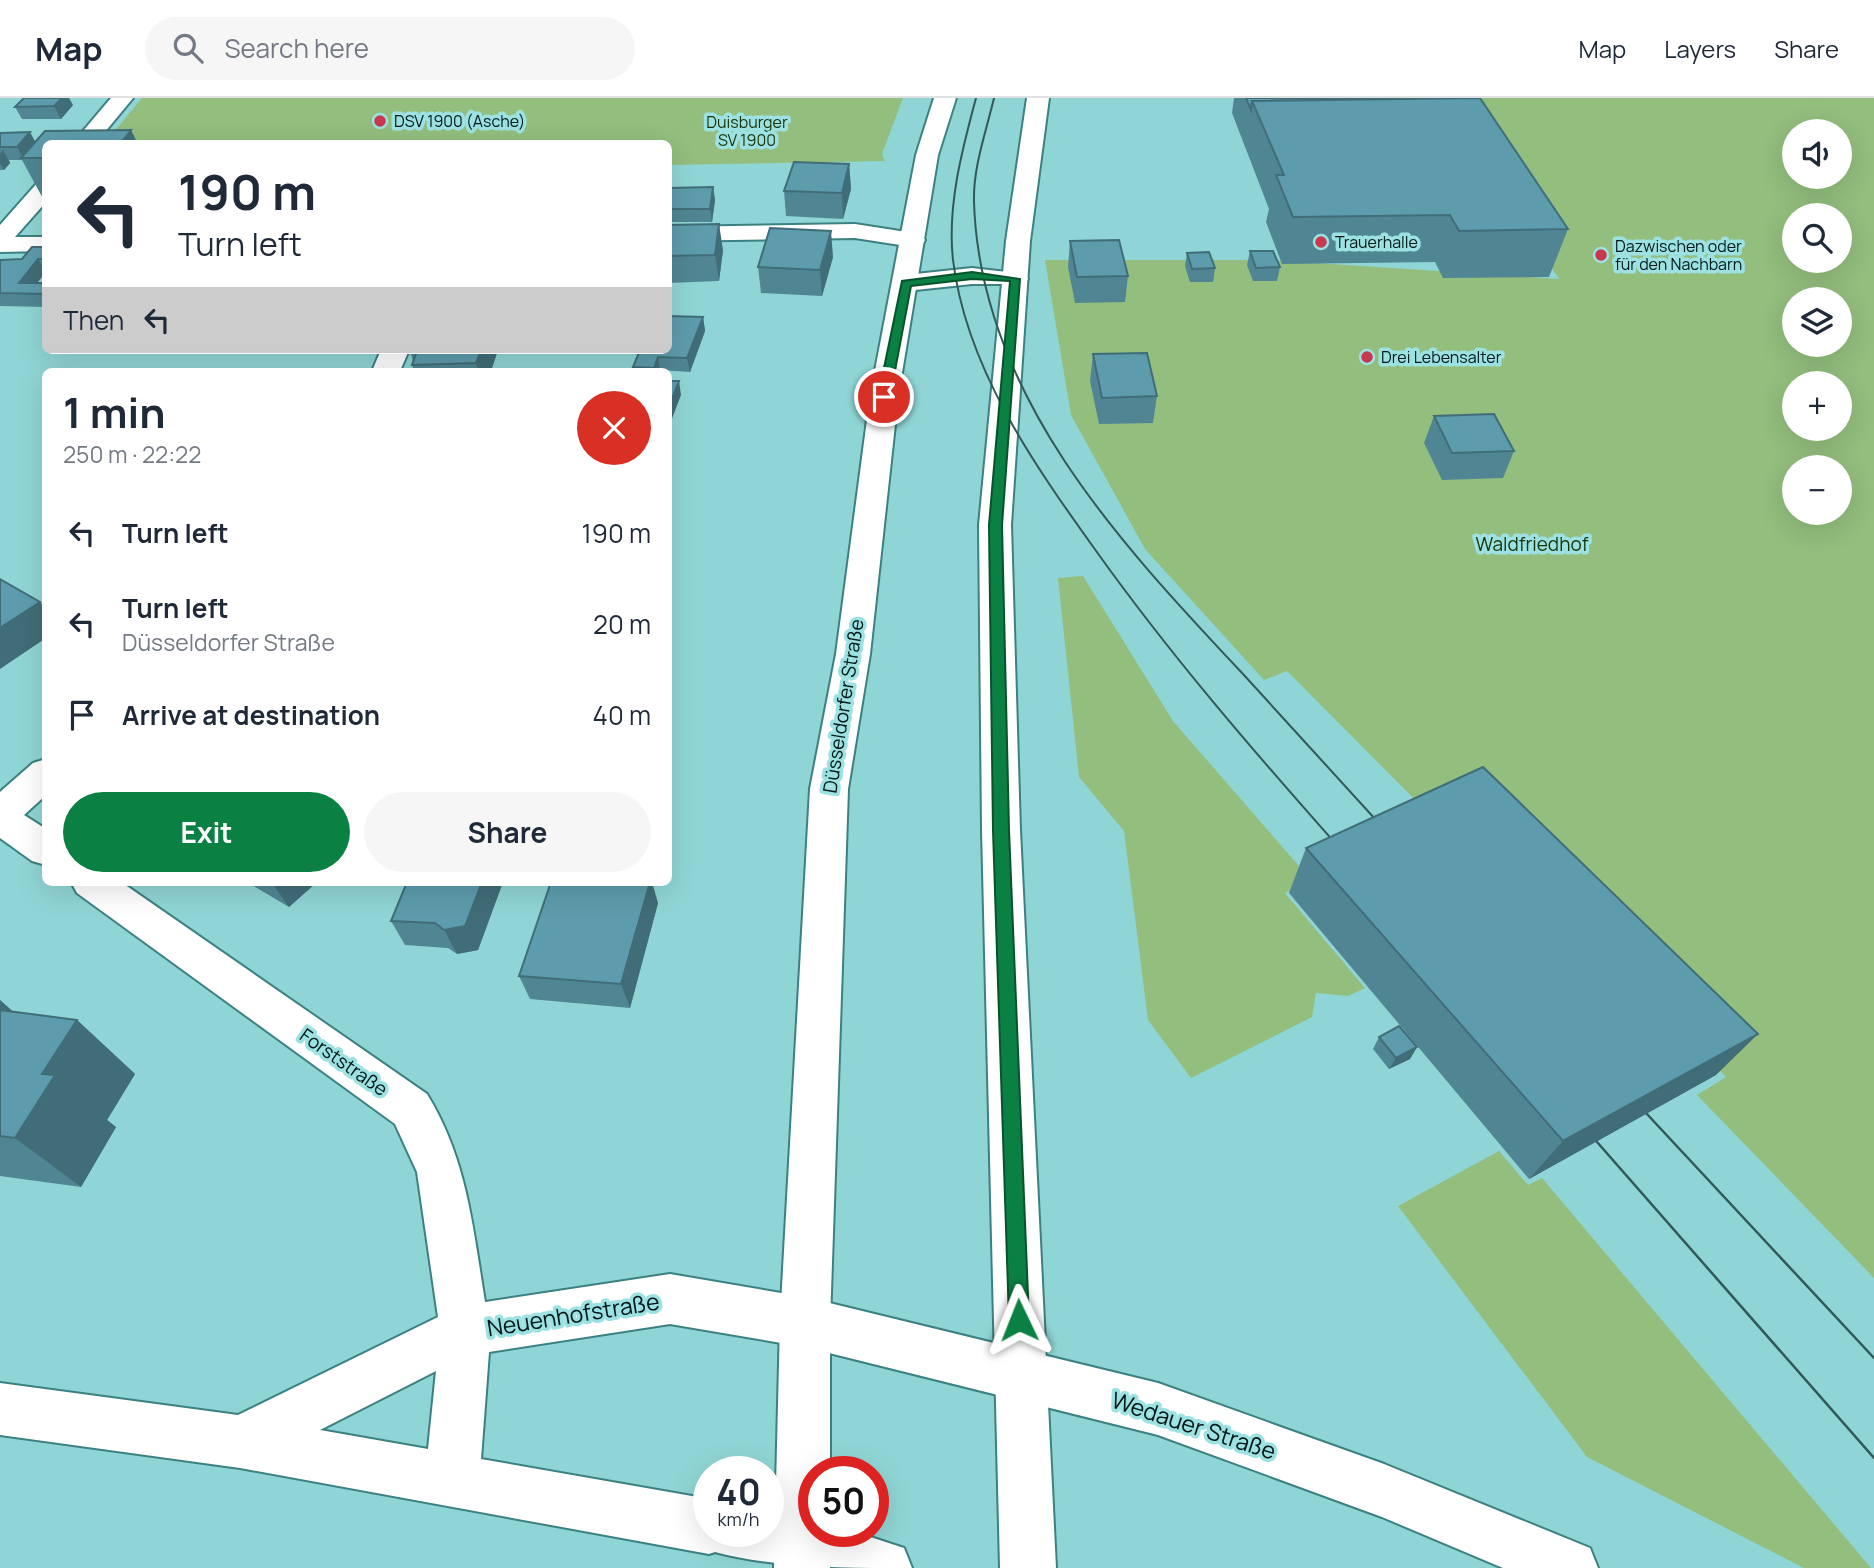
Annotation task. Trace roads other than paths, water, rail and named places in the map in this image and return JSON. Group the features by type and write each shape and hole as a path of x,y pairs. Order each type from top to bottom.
{"main road":[{"path":"86,140 122,98"},
{"name":"Düsseldorfer Straße","path":"802,1556 805,1322 829,789 853,654 884,397 927,155 945,98"},
{"path":"1028,1568 1001,830 995,525 1015,279 1038,98"},
{"path":"13,194 42,190"},
{"path":"0,242 42,191"},
{"path":"672,234 855,231 913,240"},
{"path":"0,242 42,244"},
{"path":"906,283 972,275 1015,279"},
{"path":"42,777 0,816 42,847"},
{"name":"Forststraße","path":"97,886 411,1109 425,1132 440,1172 465,1330"},
{"name":"Neuenhofstraße","path":"240,1442 465,1330 670,1299 805,1322"},
{"name":"Wedauer Straße","path":"805,1322 1021,1373 1158,1409 1384,1491 1570,1568"},
{"name":"Neuenhofstraße","path":"452,1481 465,1330"},
{"path":"0,1409 240,1442 693,1524"},
{"path":"776,1547 802,1556 884,1568"}],"tram line":[{"path":"976,98 957,178 952,240 960,300 987,376 1026,448 1123,588 1214,703 1343,852"},
{"path":"994,98 974,189 982,272 1001,338 1029,401 1064,460 1105,517 1150,572 1386,831"},
{"path":"1633,1099 1874,1358"},
{"path":"1583,1126 1874,1458"}],"place":[{"name":"DSV 1900 (Asche)","path":"380,121"},
{"name":"Trauerhalle","path":"1321,242"},
{"name":"Dazwischen oder für den Nachbarn","path":"1601,255"},
{"name":"Drei Lebensalter","path":"1367,357"}],"park label":[{"name":"Duisburger SV 1900","path":"747,131"},
{"name":"Waldfriedhof","path":"1532,544"}]}
